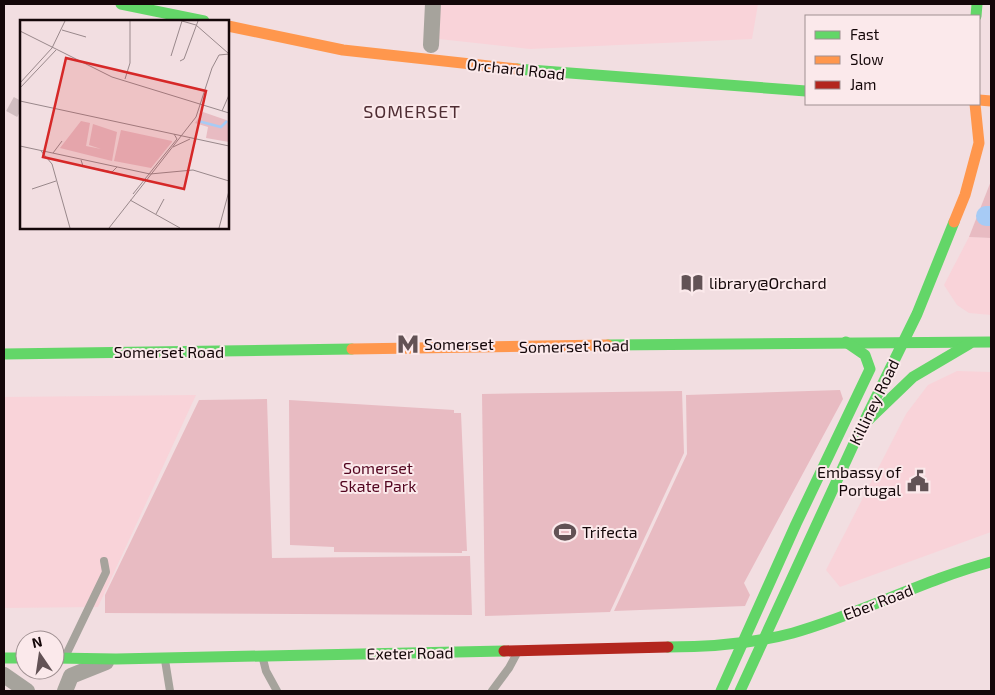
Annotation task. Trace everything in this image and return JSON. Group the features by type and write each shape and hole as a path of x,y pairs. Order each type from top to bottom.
{"main road":[{"path":"121,4 199,20"},
{"name":"Orchard Road","path":"229,26 343,50 400,58 600,77 805,91"},
{"name":"Killiney Road","path":"740,691 862,426 905,341 965,195 979,143 975,105"},
{"name":"Somerset Road","path":"4,354 905,341 991,342"},
{"name":"Killiney Road","path":"721,691 796,524 870,369 865,355 846,342"},
{"path":"862,426 913,377 972,342"},
{"name":"Eber Road","path":"764,640 821,624 904,592 991,562"},
{"name":"Exeter Road","path":"65,658 116,659 518,651 742,644 764,640"}],"street":[{"path":"431,44 433,4"},
{"path":"64,691 71,676 116,659"},
{"path":"4,675 27,691"}],"lane":[{"path":"65,649 106,572 104,561"},
{"path":"492,691 510,668 518,651"},
{"path":"262,656 266,671 277,691"},
{"path":"165,658 170,691"}],"shaded area":[{"path":"440,4 758,4 752,39 530,49 439,39"},
{"path":"969,237 991,238 991,315 969,313 957,305 944,285"},
{"path":"957,371 991,372 991,532 840,587 826,570 906,414 928,385"},
{"path":"196,395 98,607 4,608 4,397"}],"green space":[{"path":"991,181 991,238 969,237"},
{"path":"840,390 843,399 744,583 750,595 745,606 614,611 687,454 686,395"},
{"name":"Trifecta","path":"682,391 684,453 610,612 485,616 482,394"},
{"path":"267,399 272,558 470,556 472,615 105,613 105,595 199,400"},
{"name":"Somerset Skate Park","path":"289,400 454,410 454,413 461,413 467,551 462,551 462,553 334,552 334,547 290,545"}],"waterway":[{"path":"986,216 991,216"}],"tunnel":[{"path":"10,104 20,109"}],"traffic: fast":[{"path":"121,4 199,20"},
{"path":"976,15 977,4"},
{"path":"517,69 805,91"},
{"path":"740,691 862,426 917,314 954,222"},
{"path":"721,691 796,524 870,369 865,355 846,342"},
{"path":"608,345 991,342"},
{"path":"862,426 913,377 969,344"},
{"path":"4,354 352,349"},
{"path":"668,647 731,644 793,633 966,569 991,562"},
{"path":"65,658 116,659 504,651"},
{"path":"4,658 15,658"}],"traffic: slow":[{"path":"229,26 343,50 517,69"},
{"path":"980,100 991,101"},
{"path":"954,222 965,195 979,143 975,105"},
{"path":"352,349 608,345"}],"traffic: jam":[{"path":"504,651 668,647"}],"place":[{"name":"library@Orchard","path":"692,283"},
{"name":"Somerset","path":"408,344"},
{"name":"Embassy of Portugal","path":"918,481"},
{"name":"Trifecta","path":"565,532"}],"district":[{"name":"SOMERSET","path":"412,112"}]}
